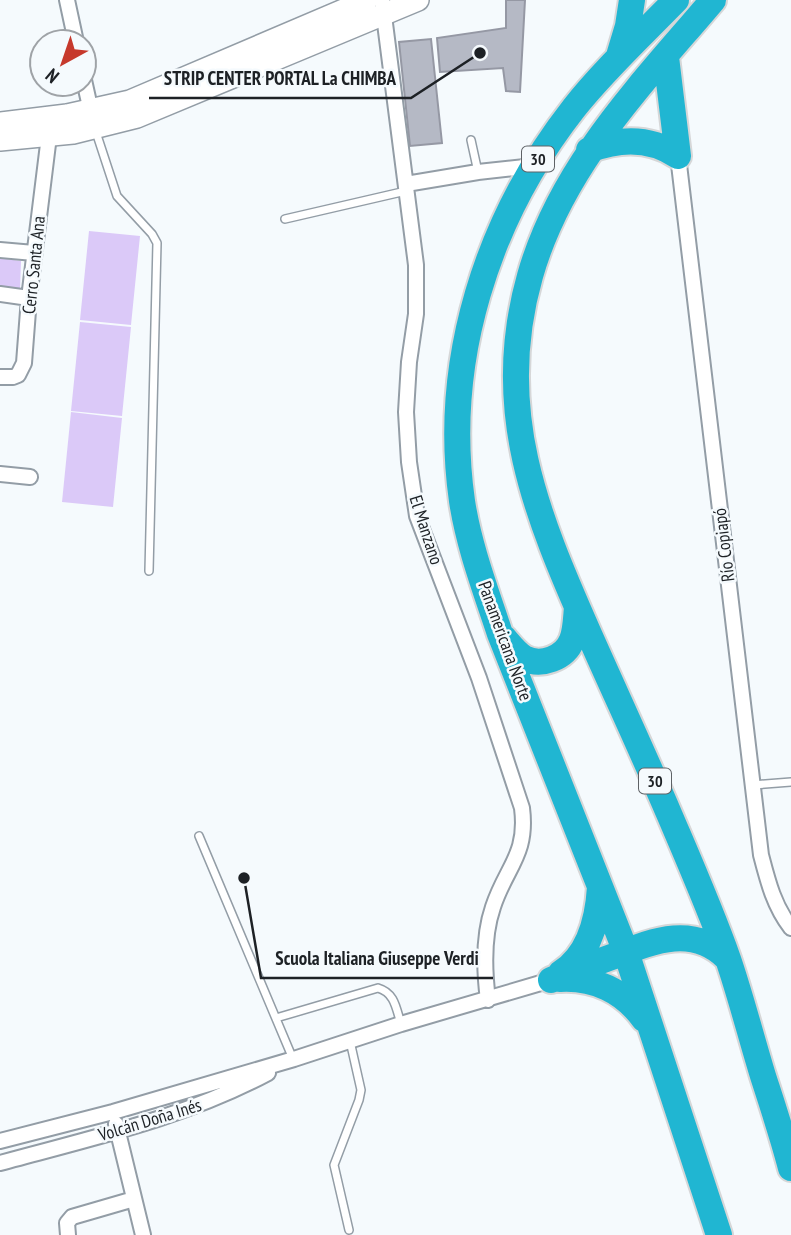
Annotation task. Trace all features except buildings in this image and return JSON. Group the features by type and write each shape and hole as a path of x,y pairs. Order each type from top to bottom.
{"highway":[{"path":"618,60 632,0"},
{"name":"30","path":"618,60 676,0"},
{"name":"30","path":"713,0 589,150 560,200 536,257 521,309 515,372 522,449 547,536 670,817 727,958 791,1168"},
{"path":"666,57 678,156"},
{"name":"Panamericana Norte","path":"618,60 576,107 534,166 507,217 484,273 465,345 459,395 458,448 463,503 470,540 500,634 626,951 719,1235"},
{"path":"589,150 610,143 642,141 661,146 678,156"},
{"path":"500,634 523,657 537,662 551,660 564,652 572,640 577,607"},
{"path":"551,980 571,966 583,949 595,919 600,887"},
{"path":"551,980 650,942 673,937 691,938 715,947 727,958"},
{"path":"551,980 578,979 614,990 635,1007 653,1033"}],"street":[{"path":"67,0 73,28"},
{"path":"0,121 93,120 159,109 378,4 418,0"},
{"name":"El Manzano","path":"378,4 406,188 417,290 406,412 412,489 417,516 479,678 524,819 518,857 493,905 488,926 485,968 488,1000"},
{"path":"88,98 93,120"},
{"path":"0,139 49,136 93,120"},
{"name":"Cerro Santa Ana","path":"0,377 18,375 24,363 29,298 49,136"},
{"name":"Río Copiapó","path":"678,156 761,855 780,914 791,928"},
{"path":"406,188 478,172 534,166"},
{"path":"0,250 34,253"},
{"path":"0,294 29,298"},
{"path":"0,474 30,477"},
{"name":"Volcán Doña Inés","path":"0,1141 113,1112 551,980"},
{"name":"Volcán Doña Inés","path":"0,1163 209,1102 294,1059"},
{"path":"113,1112 143,1235"},
{"path":"68,1235 66,1223 72,1217 134,1199"}],"lane":[{"path":"93,120 117,197 152,234 157,243 149,570"},
{"path":"471,140 478,172"},
{"path":"285,219 406,188"},
{"path":"753,785 791,782"},
{"path":"199,836 294,1059"},
{"path":"276,1018 378,988 387,990 392,996 401,1024"},
{"path":"349,1041 361,1090 334,1165 349,1230"}],"shaded area":[{"path":"89,231 140,236 131,325 80,320"},
{"path":"0,258 21,261 20,289 0,286"},
{"path":"80,322 131,327 122,416 71,411"},
{"path":"71,412 122,418 113,507 62,502"}],"place":[{"name":"STRIP CENTER PORTAL La CHIMBA","path":"480,53"},
{"name":"Scuola Italiana Giuseppe Verdi","path":"244,878"}]}
